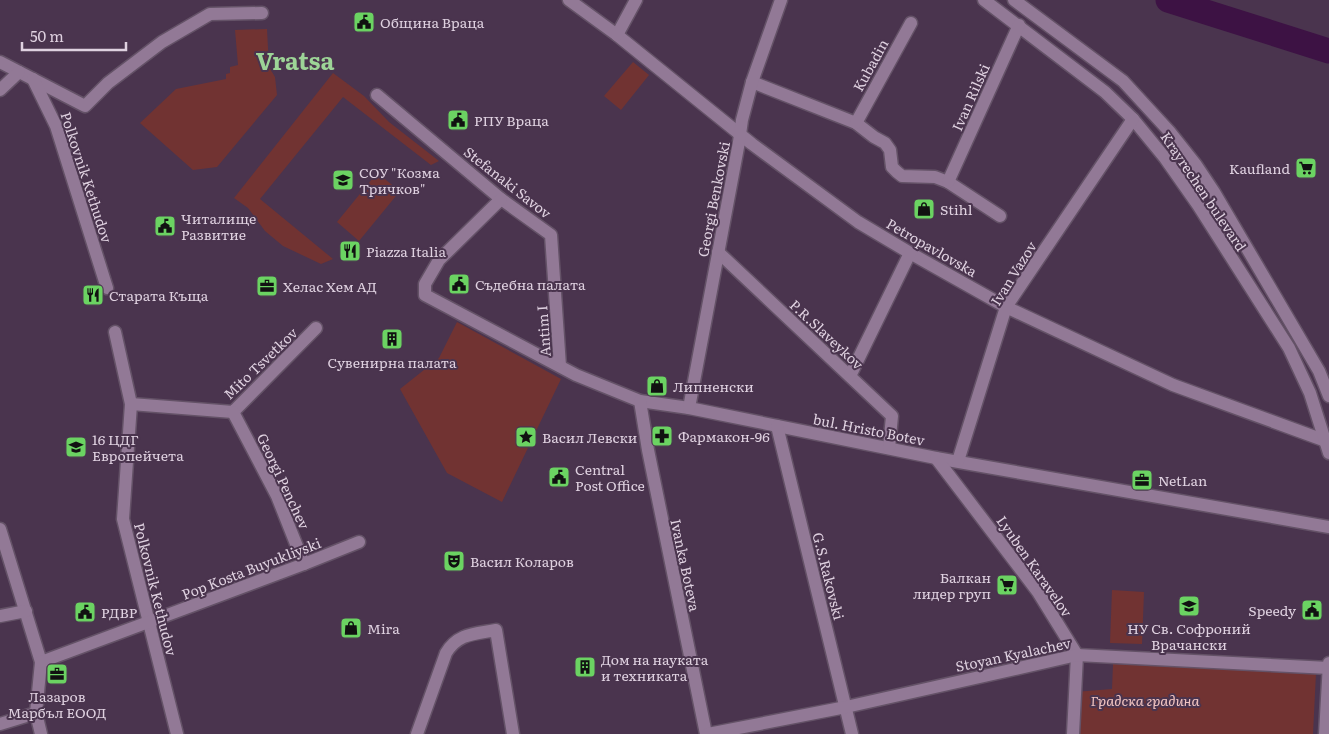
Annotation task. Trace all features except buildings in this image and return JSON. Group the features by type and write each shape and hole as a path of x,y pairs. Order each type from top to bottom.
{"street":[{"name":"Petropavlovska","path":"569,0 617,35 740,134 858,222 910,253 1006,307 1173,385 1328,447"},
{"path":"617,35 636,0"},
{"name":"Georgi Benkovski","path":"689,408 742,120 752,82 781,0"},
{"name":"Krayrechen bulevard","path":"984,0 1105,92 1133,119 1180,180 1289,348 1310,393 1328,447"},
{"name":"Krayrechen bulevard","path":"1014,0 1122,81 1147,105 1174,138 1214,192 1319,371 1329,396"},
{"path":"0,62 86,106 108,83 162,42 210,14 262,12"},
{"name":"Kubadin","path":"856,123 911,23"},
{"name":"Ivan Rilski","path":"948,182 1018,25"},
{"path":"0,90 19,72"},
{"name":"Polkovnik Kethudov","path":"33,79 56,126 107,288"},
{"path":"752,82 856,123 885,143 890,150 892,167 902,176 935,177 948,182 1000,216"},
{"name":"Stefanaki Savov","path":"377,96 501,199 551,235"},
{"name":"Ivan Vazov","path":"958,461 1006,307 1133,119"},
{"name":"bul. Hristo Botev","path":"501,199 439,260 425,284 425,295 576,375 640,401 689,408 936,458 1329,527"},
{"name":"Antim I","path":"551,235 560,366"},
{"name":"P.R.Slaveykov","path":"718,252 892,416 889,448"},
{"path":"850,376 910,253"},
{"name":"Mito Tsvetkov","path":"131,404 234,412 316,328"},
{"name":"Polkovnik Kethudov","path":"115,332 131,404 123,519 177,734"},
{"name":"Ivanka Boteva","path":"640,401 648,450 707,734"},
{"name":"Georgi Penchev","path":"234,412 277,496 304,564"},
{"name":"G.S.Rakovski","path":"777,426 852,734"},
{"name":"Lyuben Karavelov","path":"936,458 1038,592 1077,655"},
{"path":"0,529 41,662 36,713 41,734"},
{"name":"Pop Kosta Buyukliyski","path":"41,662 359,542"},
{"path":"0,616 26,611"},
{"path":"417,734 446,652 452,643 472,634 496,630 513,734"},
{"path":"1073,734 1077,655"},
{"name":"Stoyan Kyalachev","path":"707,734 846,707 1077,655 1329,668"},
{"path":"1325,734 1329,663"},
{"path":"0,724 36,713"}],"green space":[{"path":"267,29 269,67 275,77 277,95 217,167 193,170 140,123 176,89 226,79 226,74 230,73 230,67 238,65 235,30"},
{"path":"633,62 649,75 621,110 604,96"},
{"path":"333,73 364,96 389,122 439,161 431,165 343,97 260,199 333,259 321,264 283,246 265,231 248,208 234,198"},
{"path":"377,173 400,191 359,241 337,222"},
{"path":"457,322 561,379 502,502 447,473 400,389 439,358"},
{"path":"1112,590 1144,592 1142,644 1110,643"},
{"name":"Градска градина","path":"1113,664 1316,673 1313,734 1076,734 1075,692 1112,689"}],"waterway":[{"path":"1168,0 1329,51"}],"place":[{"name":"Община Враца","path":"364,22"},
{"name":"РПУ Враца","path":"458,120"},
{"name":"Kaufland","path":"1306,168"},
{"name":"СОУ \"Козма Тричков\"","path":"343,180"},
{"name":"Stihl","path":"924,209"},
{"name":"Читалище Развитие","path":"165,226"},
{"name":"Piazza Italia","path":"350,251"},
{"name":"Съдебна палата","path":"459,284"},
{"name":"Хелас Хем АД","path":"267,286"},
{"name":"Старата Къща","path":"93,295"},
{"name":"Сувенирна палата","path":"392,339"},
{"name":"Липненски","path":"657,386"},
{"name":"Фармакон-96","path":"662,436"},
{"name":"Васил Левски","path":"526,437"},
{"name":"16 ЦДГ Европейчета","path":"76,447"},
{"name":"Central Post Office","path":"559,477"},
{"name":"NetLan","path":"1142,480"},
{"name":"Васил Коларов","path":"454,561"},
{"name":"Балкан лидер груп","path":"1007,585"},
{"name":"НУ Св. Софроний Врачански","path":"1189,606"},
{"name":"Speedy","path":"1312,610"},
{"name":"РДВР","path":"85,612"},
{"name":"Mira","path":"351,628"},
{"name":"Дом на науката и техниката","path":"585,667"},
{"name":"Лазаров Марбъл ЕООД","path":"57,674"}],"district":[{"name":"Vratsa","path":"295,59"}]}
